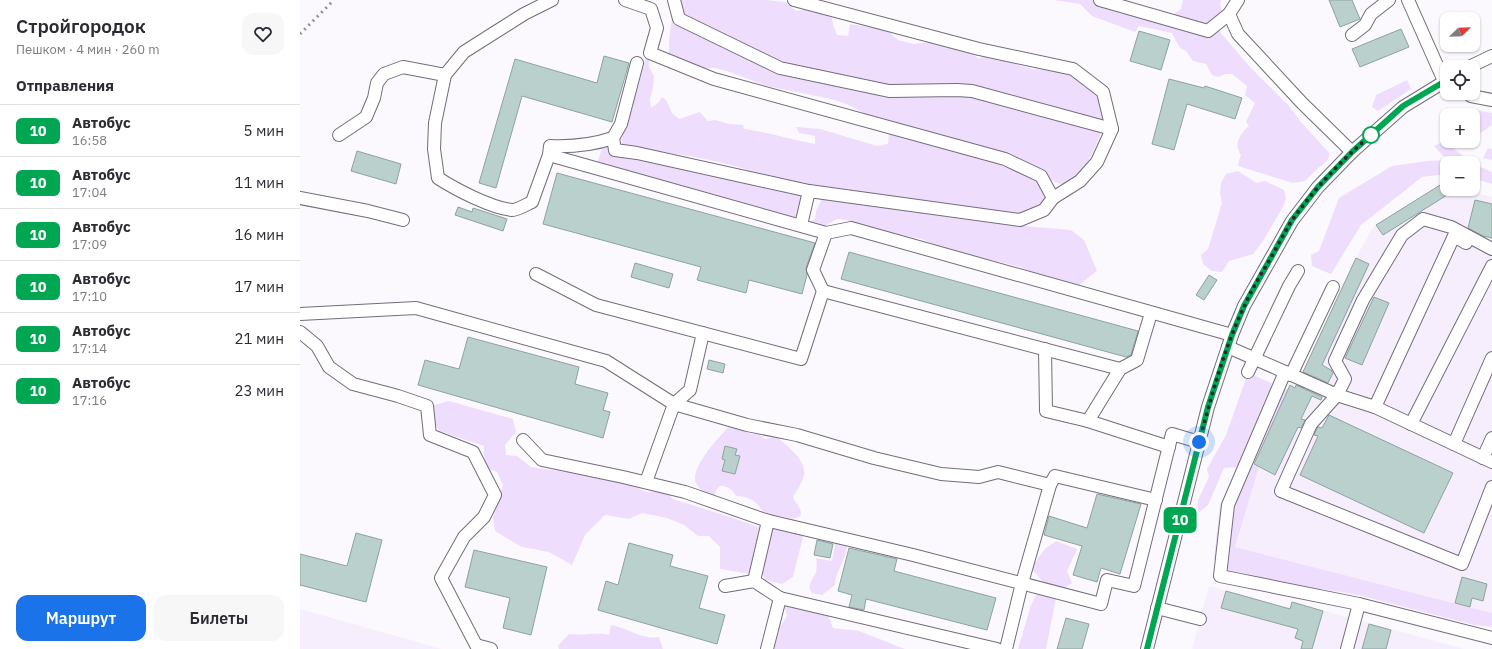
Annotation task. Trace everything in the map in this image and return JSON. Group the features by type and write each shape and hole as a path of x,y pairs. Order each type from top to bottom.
{"street":[{"path":"552,0 524,14 464,52 445,75 435,123 434,149 438,178 454,189 513,210 532,202 549,155 550,146 565,147 589,145 613,138"},
{"path":"625,0 651,9 657,28 650,53 714,79 1005,159 1041,176 1053,198"},
{"path":"674,0 679,18 780,68 889,91 972,91 1112,129"},
{"path":"637,63 621,124 613,138 615,150 637,153 809,191 1020,220 1044,210 1053,198 1080,181 1097,162 1112,129 1102,92 1073,69 979,49 794,0"},
{"path":"1100,0 1208,31 1229,14 1238,0"},
{"path":"1352,36 1365,25 1371,14 1389,0"},
{"path":"1408,0 1440,68"},
{"path":"1229,14 1238,34 1302,103 1352,152"},
{"path":"1480,62 1492,56"},
{"path":"339,135 366,117 374,98 377,83 384,74 403,67 445,75"},
{"path":"1147,649 1208,407 1230,341 1244,306 1292,220 1318,187 1352,152 1403,106 1440,84"},
{"path":"1480,98 1492,100"},
{"path":"549,155 801,226 826,232 851,228 1151,313 1230,341 1254,358 1288,374 1337,395 1375,407 1488,460 1492,438"},
{"path":"801,226 809,191"},
{"path":"300,198 368,211 403,220"},
{"path":"1492,249 1451,227 1423,219 1402,235 1363,300 1335,361 1345,378 1337,395 1311,424 1281,491 1462,564 1492,487"},
{"path":"536,274 596,305 801,359 823,291 813,270 826,232"},
{"path":"1375,407 1454,236 1492,256"},
{"path":"1411,424 1492,266"},
{"path":"1248,372 1289,286 1298,271"},
{"path":"1333,286 1288,374 1228,505 1220,576 1359,604 1492,638"},
{"path":"823,291 1120,369"},
{"path":"300,314 416,308 606,361 674,404 747,425 797,435 874,458 941,474 979,478 998,472 1050,485"},
{"path":"1088,421 1120,369 1137,360 1151,313"},
{"path":"300,332 317,346 329,367 353,384 398,396 427,406 430,435 473,452 495,495 484,517 464,537 441,578 476,645 491,649"},
{"path":"646,482 674,404 690,390 703,334"},
{"path":"1045,349 1046,411 1088,421 1169,447"},
{"path":"1454,444 1492,358"},
{"path":"524,440 542,460 646,482 685,492 765,520 913,555 1101,604 1108,580 1134,586 1172,434 1199,442"},
{"path":"1006,649 1022,583 1050,485 1055,476 1156,500"},
{"path":"754,581 768,521 765,520"},
{"path":"725,586 754,581 780,598 997,649"},
{"path":"767,649 780,598"},
{"path":"1347,649 1359,604"},
{"path":"1157,608 1200,620"}],"shaded area":[{"path":"680,0 766,0 785,2 796,11 813,8 831,15 837,35 848,36 850,24 887,30 898,40 913,44 939,41 960,46 979,59 985,55 1032,69 1052,70 1079,76 1100,91 1104,108 1101,131 1092,154 1078,175 1071,181 1060,184 1044,175 941,138 919,128 904,128 867,115 849,105 831,99 767,86 727,71 714,68 687,69 669,59 672,21 676,7"},
{"path":"1054,0 1101,0 1113,10 1121,14 1138,16 1175,26 1183,31 1191,32 1196,30 1200,36 1219,31 1250,67 1289,106 1301,122 1330,154 1327,161 1305,181 1293,183 1238,166 1241,155 1238,147 1239,139 1249,126 1246,122 1255,103 1245,95 1247,86 1232,74 1226,74 1218,77 1212,75 1206,64 1193,61 1186,51 1180,48 1172,33 1139,26 1135,32 1092,16 1080,4"},
{"path":"1183,0 1221,0 1220,5 1222,11 1212,22 1201,26 1177,18 1175,13 1181,9"},
{"path":"649,56 649,67 654,76 650,99 651,108 659,102 662,97 666,100 672,113 679,119 700,112 708,121 715,120 729,124 743,125 744,129 815,144 815,136 799,133 796,127 820,129 877,146 888,144 889,133 996,160 1041,181 1048,199 1037,207 1026,212 1002,215 902,203 765,177 739,167 697,157 622,147 621,126 632,96 638,87 645,60"},
{"path":"1407,80 1411,89 1378,111 1372,107 1376,95"},
{"path":"1480,111 1492,113 1492,125 1480,133"},
{"path":"1440,143 1440,148 1453,148 1463,156 1443,156 1434,146"},
{"path":"603,146 614,146 804,192 797,221 597,163"},
{"path":"1488,148 1492,149 1492,160 1483,158"},
{"path":"1440,160 1440,175 1422,177 1361,225 1331,274 1312,266 1311,255 1319,251 1339,198 1392,166"},
{"path":"1480,167 1492,172 1492,184 1480,180"},
{"path":"1238,171 1257,183 1265,181 1284,190 1286,198 1283,207 1263,241 1253,254 1229,261 1222,272 1212,271 1203,264 1201,255 1208,249 1222,203 1220,193 1221,183 1226,174"},
{"path":"1440,185 1440,196 1480,196 1480,194 1492,197 1492,613 1235,547 1259,467 1253,464 1290,385 1295,387 1356,258 1371,230 1376,225"},
{"path":"832,198 917,213 945,212 964,218 992,223 1071,230 1084,240 1097,271 1079,285 1051,281 1020,267 939,247 922,239 867,228 847,220 837,219 820,229 804,224 815,219 816,211 822,199"},
{"path":"1248,373 1288,390 1253,464 1259,467 1235,547 1492,613 1492,627 1474,625 1358,595 1322,589 1295,589 1253,578 1245,573 1227,571 1230,555 1218,562 1214,559 1220,505 1240,467 1224,468 1208,505 1197,514 1198,500 1209,477 1207,469 1226,435"},
{"path":"449,401 513,419 516,432 505,445 506,455 517,456 531,467 615,479 647,492 666,491 673,499 764,529 750,574 720,569 720,547 709,536 698,536 684,525 667,518 642,513 629,519 605,515 585,535 572,565 549,552 522,547 495,531 493,518 503,485 497,472 486,468 484,446 439,431 428,407"},
{"path":"733,423 745,432 759,434 765,439 776,437 790,448 799,458 804,469 804,474 793,497 801,512 801,515 796,518 791,518 767,515 754,501 745,497 736,496 728,487 720,486 716,490 715,496 705,495 696,483 696,472 699,465 716,441"},
{"path":"780,526 804,533 793,577 782,584 765,580 762,572 771,528"},
{"path":"836,539 847,542 847,548 837,574 835,585 822,595 812,593 810,590 810,585 816,572 816,558 832,561"},
{"path":"1056,541 1077,549 1067,571 1072,583 1057,593 1046,649 1018,649 1031,605 1043,582 1031,568 1045,549"},
{"path":"1209,586 1290,608 1292,602 1464,649 1192,649"},
{"path":"784,605 825,607 833,628 859,631 905,649 774,649 780,627 787,616"},
{"path":"300,609 442,649 300,649"},
{"path":"611,625 647,637 659,637 663,649 559,649 558,646 569,634 609,635"}],"building":[{"path":"1329,0 1352,0 1360,19 1340,27"},
{"path":"1401,29 1409,47 1360,67 1352,49"},
{"path":"1139,31 1170,40 1161,70 1130,61"},
{"path":"604,56 629,63 612,122 522,96 496,188 479,183 515,59 597,83"},
{"path":"1169,79 1204,88 1205,86 1242,98 1235,119 1187,104 1174,150 1152,144"},
{"path":"357,151 401,164 396,184 351,171"},
{"path":"557,173 815,243 806,268 807,275 802,294 749,280 746,293 697,280 701,267 543,224"},
{"path":"1440,185 1440,196 1446,196 1383,235 1376,225"},
{"path":"1475,200 1492,204 1492,238 1483,236 1468,228"},
{"path":"458,207 472,212 473,208 507,219 503,231 455,215"},
{"path":"849,252 1138,331 1131,355 1126,357 841,279"},
{"path":"1356,258 1369,264 1322,365 1331,370 1333,373 1328,383 1303,372"},
{"path":"635,263 673,274 669,288 631,277"},
{"path":"1209,275 1217,280 1204,300 1196,295"},
{"path":"1374,297 1389,303 1362,365 1345,358"},
{"path":"468,337 579,367 575,384 608,393 603,410 610,412 603,438 418,385 425,360 459,369"},
{"path":"709,360 725,364 723,373 707,369"},
{"path":"1290,385 1295,388 1296,385 1322,397 1321,400 1312,396 1301,419 1305,420 1301,428 1298,427 1275,475 1254,464"},
{"path":"1329,415 1453,473 1424,533 1300,475 1318,436 1314,435 1317,428 1322,428"},
{"path":"725,446 737,449 735,455 740,456 735,474 722,471 725,460 722,459"},
{"path":"1097,494 1141,504 1120,574 1101,568 1097,582 1073,575 1082,546 1044,535 1049,516 1087,528"},
{"path":"356,533 382,540 366,602 300,585 300,554 347,566"},
{"path":"817,540 833,544 830,558 814,555"},
{"path":"629,543 673,555 670,566 708,576 699,608 725,615 717,644 598,610 606,581 618,585"},
{"path":"849,548 897,559 894,571 996,598 987,630 866,599 864,610 849,607 852,595 838,591"},
{"path":"474,550 547,567 531,635 503,628 510,598 465,587"},
{"path":"1462,577 1487,584 1483,601 1472,598 1470,607 1455,603"},
{"path":"1226,591 1290,609 1292,602 1323,611 1312,649 1301,649 1303,641 1295,638 1298,629 1221,608"},
{"path":"1066,618 1089,624 1082,649 1057,649"},
{"path":"1369,624 1391,630 1386,649 1362,649"}],"railway":[{"path":"300,34 334,0"}],"bus line":[{"name":"10","path":"1147,649 1208,407 1232,335 1244,306 1292,220 1318,187 1352,152 1403,106 1440,84"}],"route":[{"path":"1199,442 1208,407 1232,335 1244,306 1292,220 1318,187 1371,135"}]}
